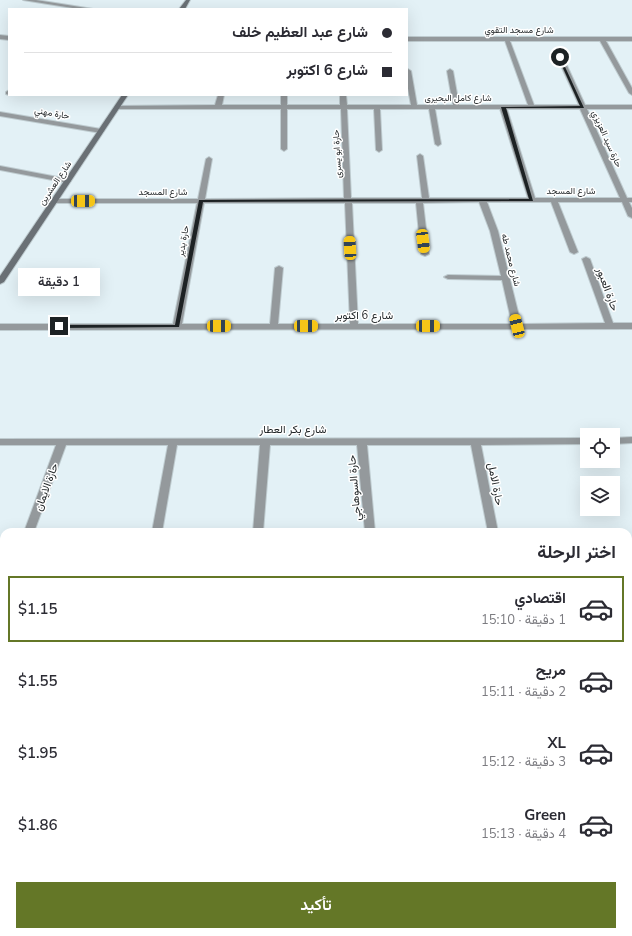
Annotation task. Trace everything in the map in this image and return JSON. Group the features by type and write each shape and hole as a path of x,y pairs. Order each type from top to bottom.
{"main road":[{"name":"شارع العشرين","path":"0,282 124,96"}],"street":[{"path":"25,0 83,8"},
{"name":"شارع مسجد التقوي","path":"408,39 632,39"},
{"path":"507,39 532,107"},
{"path":"602,39 632,93"},
{"name":"حارة سيد العزيزي","path":"560,57 582,107 628,200 632,216"},
{"path":"408,71 414,107"},
{"path":"450,71 456,107"},
{"path":"218,107 221,96"},
{"path":"284,96 284,149"},
{"name":"حارة ابو يسرى","path":"343,96 354,326"},
{"name":"شارع كامل البحيرى","path":"117,107 632,107"},
{"path":"377,107 379,150"},
{"path":"432,107 438,144"},
{"path":"503,107 532,200"},
{"name":"حارة مهني","path":"0,114 101,131"},
{"path":"420,156 425,254"},
{"name":"حارة بدير","path":"178,326 209,159"},
{"path":"0,168 68,181"},
{"name":"شارع محمد طه","path":"482,200 494,231 517,326"},
{"path":"554,200 574,252"},
{"name":"شارع المسجد","path":"54,201 628,200"},
{"name":"حارة العبور","path":"586,259 610,326"},
{"path":"274,326 279,268"},
{"path":"448,277 505,278"},
{"name":"شارع 6 اكتوبر","path":"0,327 632,326"},
{"name":"شارع بكر العطار","path":"0,442 580,440"},
{"path":"620,440 632,440"},
{"path":"258,528 264,441"},
{"name":"حارة السوهاجي","path":"362,441 370,528"},
{"name":"حارة الامل","path":"475,441 492,528"},
{"name":"حارة الايمان","path":"30,528 62,442"},
{"path":"158,528 173,442"}],"route":[{"path":"59,326 178,326 201,201 532,200 503,107 582,107 560,57"}]}
